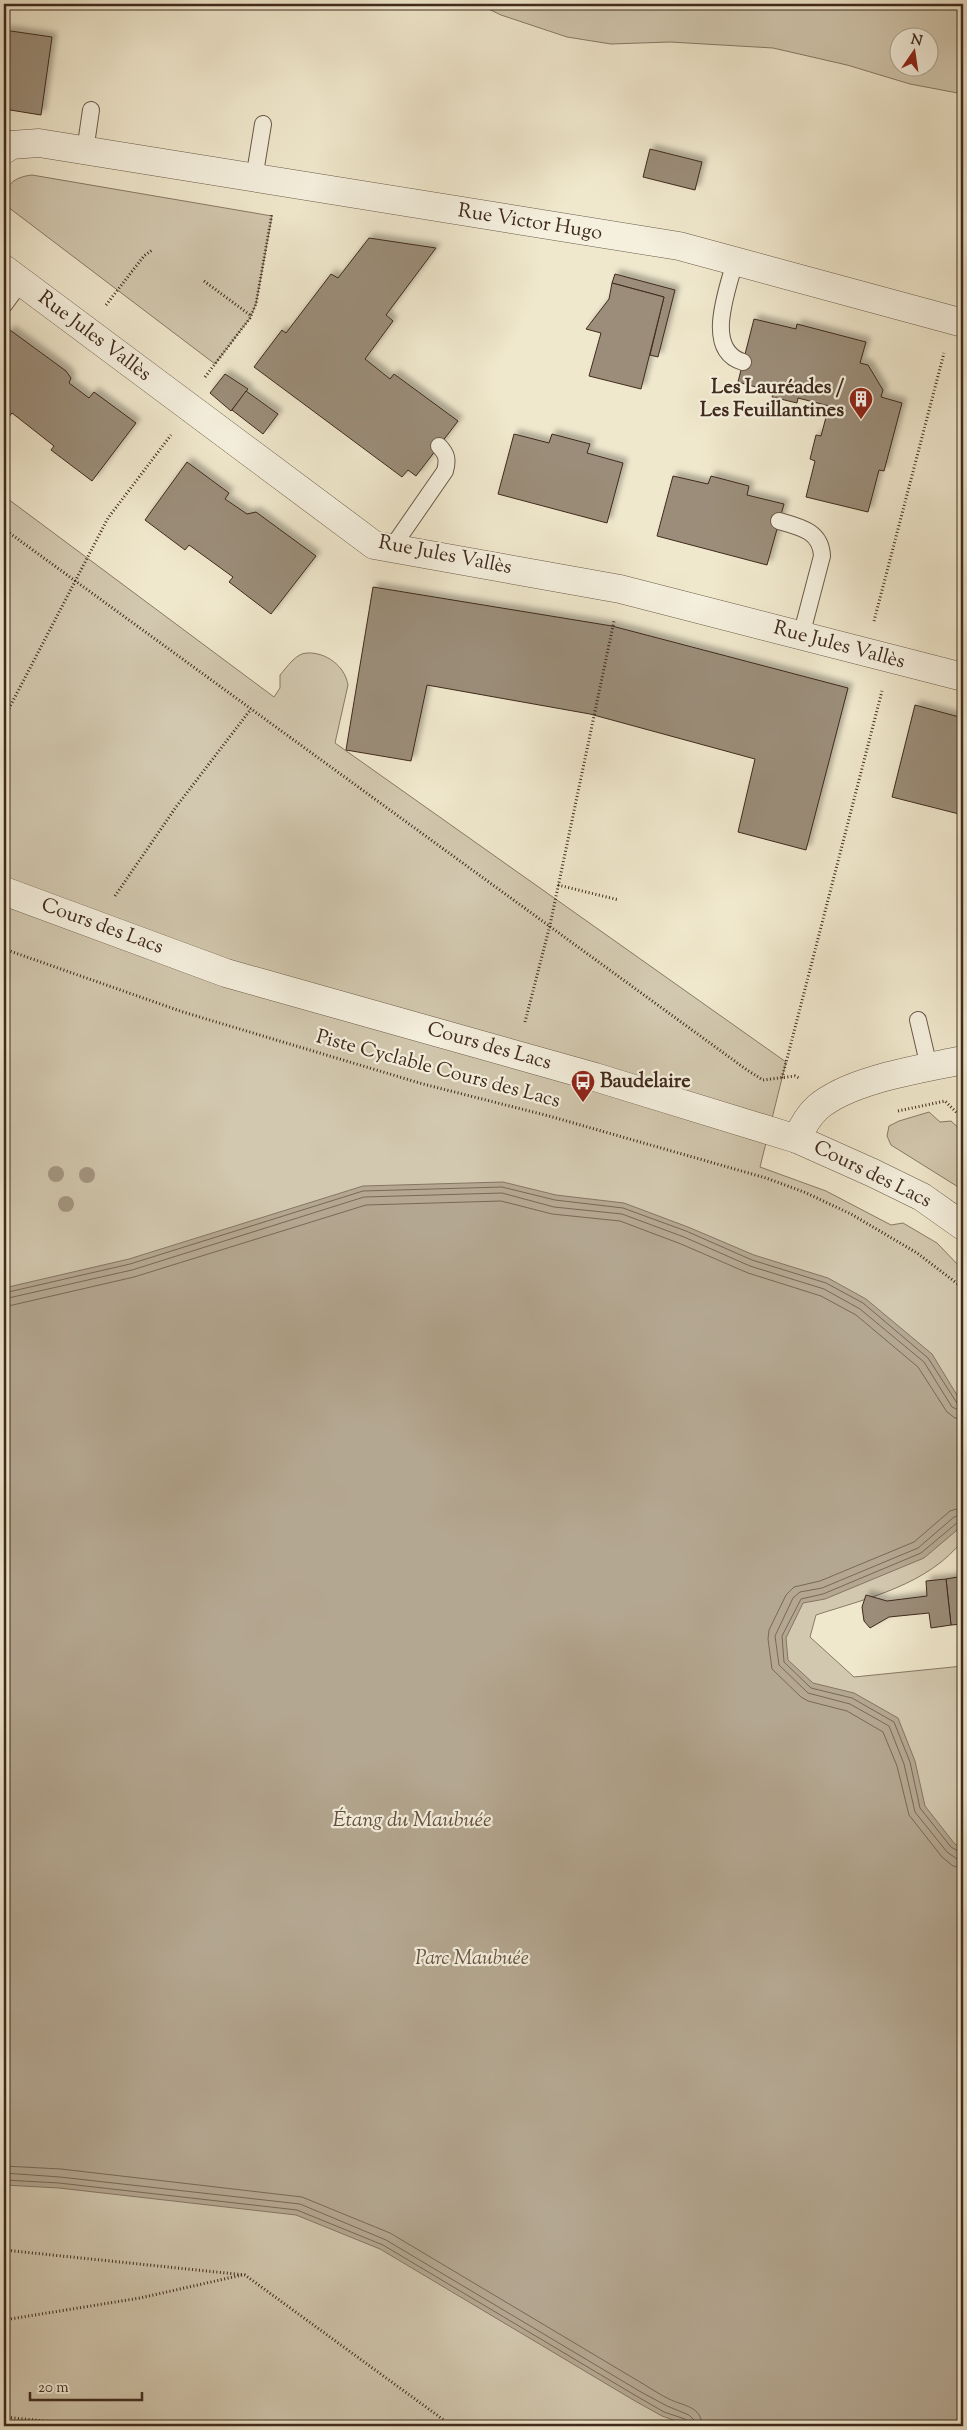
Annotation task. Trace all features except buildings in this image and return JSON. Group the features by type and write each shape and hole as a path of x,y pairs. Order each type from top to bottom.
{"street":[{"name":"Rue Victor Hugo","path":"4,150 11,145 39,143 679,246 963,323"},
{"name":"Rue Jules Vallès","path":"12,275 374,545 620,588 963,677"},
{"name":"Cours des Lacs","path":"4,891 226,972 595,1077 797,1139 922,1197 963,1226"},
{"path":"797,1139 804,1122 818,1107 836,1097 890,1075 963,1060"}],"lane":[{"path":"87,151 91,110"},
{"path":"263,124 266,181"},
{"path":"735,260 722,316 720,334 729,354 734,359 743,362"},
{"path":"4,305 12,275"},
{"path":"391,549 442,478 447,463 445,453 439,446"},
{"path":"779,521 810,532 821,546 822,556 801,636"},
{"path":"918,1020 929,1068"}],"path":[{"path":"4,718 108,518 174,432 183,403 250,315 256,304 261,284 266,181"},
{"path":"86,331 144,256 152,250"},
{"path":"204,281 250,315"},
{"path":"782,1078 894,644 874,624 945,351"},
{"path":"4,529 747,1070 763,1080 795,1076 836,1097"},
{"path":"525,1023 550,926 612,626"},
{"path":"115,896 176,807 251,709"},
{"path":"558,884 619,900"},
{"name":"Piste Cyclable Cours des Lacs","path":"4,949 183,1012 424,1084 549,1116 766,1178 804,1192 851,1214 917,1253 951,1276 963,1288"},
{"path":"4,2250 245,2275 452,2426"},
{"path":"4,2320 140,2298 245,2275"},
{"path":"4,2417 95,2426"}],"green space":[{"path":"478,4 963,4 963,94 910,84 890,78 940,78 940,28 890,28 890,78 847,65 773,48 670,42 611,44 567,37 501,15"},
{"path":"32,175 272,216 256,304 250,318 215,364 4,204 4,197 11,183"},
{"name":"Étang du Maubuée","path":"4,496 274,697 280,688 280,675 299,655 314,653 328,658 339,666 348,685 335,743 786,1062 760,1167 826,1191 891,1225 903,1223 937,1243 963,1270 963,1540 933,1568 915,1579 876,1596 816,1615 810,1637 854,1677 963,1666 963,2426 4,2426"},
{"path":"929,1112 940,1122 951,1121 963,1132 963,1190 891,1145 887,1136 889,1126"}],"water":[{"name":"Étang du Maubuée","path":"503,1182 556,1195 624,1203 754,1255 828,1278 866,1299 932,1354 963,1405 963,1525 924,1558 825,1599 803,1603 786,1638 788,1660 813,1683 854,1693 898,1718 915,1761 925,1806 954,1843 963,1851 963,2426 690,2426 662,2416 635,2401 380,2249 296,2215 59,2188 4,2185 4,1288 129,1259 363,1186"}],"place":[{"name":"Les Lauréades / Les Feuillantines","path":"861,420"},
{"name":"Baudelaire","path":"583,1103"}],"park label":[{"name":"Parc Maubuée","path":"472,1959"}]}
